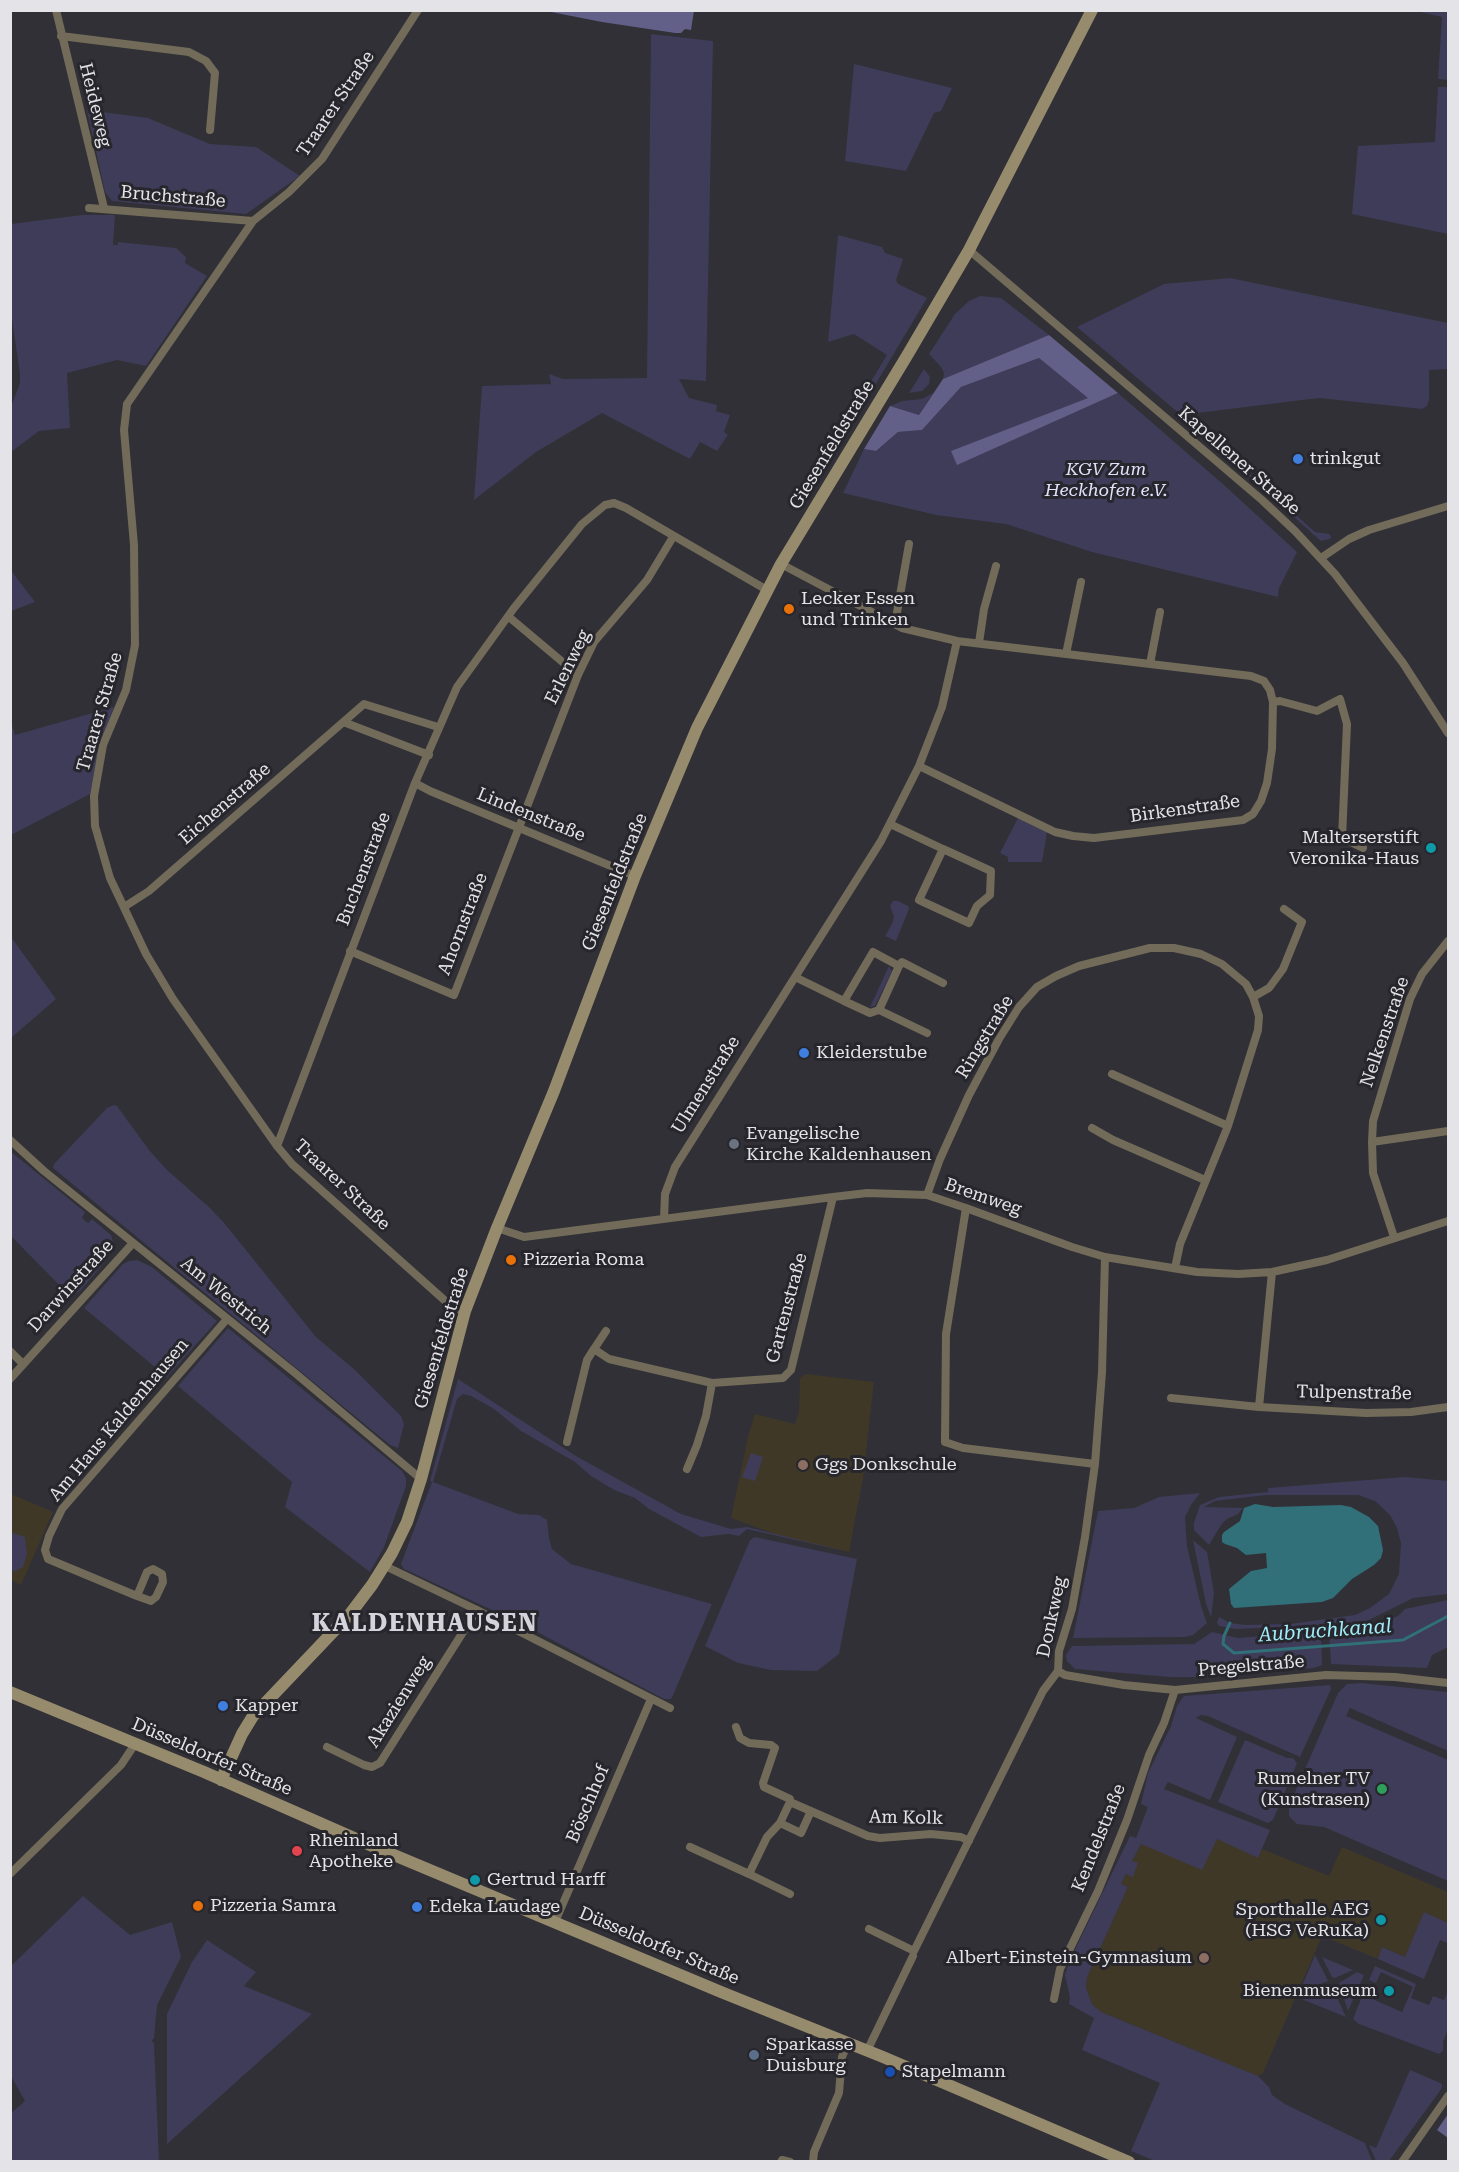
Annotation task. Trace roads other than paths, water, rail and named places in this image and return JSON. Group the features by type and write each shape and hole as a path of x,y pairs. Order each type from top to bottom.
{"main road":[{"name":"Giesenfeldstraße","path":"221,1780 253,1716 350,1614 385,1566 407,1521 421,1479 465,1311 554,1091 635,876 697,728 781,564 969,250 1092,10"},
{"name":"Düsseldorfer Straße","path":"10,1692 1129,2162"}],"street":[{"name":"Heideweg","path":"56,10 104,208"},
{"name":"Traarer Straße","path":"418,10 322,159 289,192 253,221 128,404 124,430 134,545 135,645 126,690 104,745 94,796 95,826 110,878 146,954 173,999 277,1146 292,1164 442,1298 465,1311"},
{"path":"61,36 189,52 206,61 215,73 210,130"},
{"name":"Bruchstraße","path":"89,208 253,221"},
{"name":"Kapellener Straße","path":"969,250 1262,500 1321,558 1403,663 1449,733"},
{"name":"Buchenstraße","path":"277,1146 415,783 457,687 508,617 582,524 605,505 614,503 767,590"},
{"path":"1321,558 1349,539 1369,530 1449,506"},
{"name":"Erlenweg","path":"518,826 578,675 594,642 647,579 673,537"},
{"path":"895,624 909,544"},
{"path":"781,564 902,628 957,641 1251,676 1264,681 1270,690 1273,702 1280,701 1317,711 1340,699 1347,724 1342,838 1363,848"},
{"path":"979,643 984,609 996,566"},
{"path":"1066,654 1081,582"},
{"path":"1150,664 1160,612"},
{"path":"508,617 578,675"},
{"name":"Ulmenstraße","path":"663,1219 665,1194 675,1167 890,824 919,766 942,707 957,641"},
{"name":"Birkenstraße","path":"919,766 1055,831 1073,836 1094,838 1243,820 1253,814 1261,801 1267,783 1272,749 1273,702"},
{"name":"Eichenstraße","path":"124,907 149,891 346,723 364,705 438,727"},
{"path":"346,723 429,755"},
{"name":"Lindenstraße","path":"415,783 635,876"},
{"path":"890,824 991,871 990,896 977,906 969,923 919,900 943,849"},
{"name":"Ahornstraße","path":"350,951 454,995 518,826"},
{"path":"1253,997 1269,988 1283,969 1302,922 1284,909"},
{"name":"Nelkenstraße","path":"1394,1237 1373,1173 1374,1120 1410,999 1422,974 1449,941"},
{"name":"Ringstraße","path":"927,1195 940,1159 969,1095 1019,1007 1037,987 1079,966 1150,948 1174,948 1201,954 1222,964 1246,984 1259,1016 1258,1030 1228,1126 1180,1244 1175,1268"},
{"path":"844,1001 873,952 899,966"},
{"path":"879,1010 902,962 943,983"},
{"path":"795,977 870,1013 879,1010 927,1033"},
{"path":"1112,1074 1228,1126"},
{"path":"1092,1128 1113,1140 1205,1180"},
{"path":"1372,1142 1449,1131"},
{"name":"Am Westrich","path":"10,1140 44,1171 296,1373 421,1479"},
{"name":"Bremweg","path":"497,1228 524,1237 833,1197 867,1194 927,1195 1105,1257 1175,1268 1238,1274 1272,1272 1327,1260 1449,1221"},
{"name":"Gartenstraße","path":"594,1348 609,1359 712,1383 783,1378 791,1370 833,1197"},
{"path":"966,1208 946,1335 945,1442 963,1448 1095,1464"},
{"name":"Darwinstraße","path":"10,1379 133,1243"},
{"name":"Donkweg","path":"867,2051 1043,1691 1058,1671 1059,1651 1072,1609 1085,1537 1095,1464 1102,1371 1105,1257"},
{"path":"1258,1407 1272,1272"},
{"name":"Am Haus Kaldenhausen","path":"137,1596 48,1559 45,1550 49,1536 62,1509 227,1319"},
{"path":"567,1442 587,1360 606,1331"},
{"path":"10,1351 24,1364"},
{"path":"687,1469 698,1445 712,1383"},
{"name":"Tulpenstraße","path":"1171,1398 1258,1407 1365,1413 1411,1412 1449,1407"},
{"path":"385,1566 670,1708"},
{"name":"Akazienweg","path":"327,1747 364,1765 372,1767 380,1763 477,1610"},
{"name":"Pregelstraße","path":"1058,1671 1065,1675 1124,1685 1175,1690 1326,1675 1395,1677 1449,1683"},
{"name":"Kendelstraße","path":"1054,1999 1060,1970 1098,1891 1127,1820 1149,1755 1164,1724 1175,1690"},
{"name":"Böschhof","path":"555,1922 651,1699"},
{"name":"Am Kolk","path":"736,1727 740,1738 749,1743 771,1745 775,1748 763,1783 764,1787 790,1799 790,1802 868,1836 880,1838 931,1834 961,1837 969,1841"},
{"path":"10,1874 121,1765 135,1744"},
{"path":"749,1874 766,1837 780,1823 790,1802"},
{"path":"780,1823 801,1833 811,1811"},
{"path":"690,1847 790,1894"},
{"path":"869,1929 914,1953"},
{"path":"813,2162 814,2152 839,2093 842,2057 848,2043"},
{"path":"1407,2160 1449,2096"},
{"path":"781,2162 782,2160 790,2162"}],"water":[{"path":"1255,1504 1273,1507 1341,1505 1351,1507 1369,1517 1378,1526 1383,1550 1381,1558 1352,1579 1333,1598 1322,1602 1234,1608 1231,1604 1229,1589 1251,1571 1267,1568 1266,1553 1246,1555 1237,1548 1222,1542 1222,1535 1240,1521 1244,1508"}],"waterway":[{"name":"Aubruchkanal","path":"1230,1623 1223,1644 1234,1653 1403,1640 1448,1616"}],"place":[{"name":"trinkgut","path":"1298,459"},
{"name":"Lecker Essen und Trinken","path":"789,609"},
{"name":"Malterserstift Veronika-Haus","path":"1431,848"},
{"name":"Kleiderstube","path":"804,1053"},
{"name":"Evangelische Kirche Kaldenhausen","path":"734,1144"},
{"name":"Pizzeria Roma","path":"511,1260"},
{"name":"Ggs Donkschule","path":"803,1465"},
{"name":"Kapper","path":"223,1706"},
{"name":"Rumelner TV (Kunstrasen)","path":"1382,1789"},
{"name":"Rheinland Apotheke","path":"297,1851"},
{"name":"Gertrud Harff","path":"475,1880"},
{"name":"Pizzeria Samra","path":"198,1906"},
{"name":"Edeka Laudage","path":"417,1907"},
{"name":"Sporthalle AEG (HSG VeRuKa)","path":"1381,1920"},
{"name":"Albert-Einstein-Gymnasium","path":"1204,1958"},
{"name":"Bienenmuseum","path":"1389,1991"},
{"name":"Sparkasse Duisburg","path":"754,2055"},
{"name":"Stapelmann","path":"890,2072"}],"district":[{"name":"KALDENHAUSEN","path":"425,1624"}],"park label":[{"name":"KGV Zum Heckhofen e.V.","path":"1106,480"}]}
